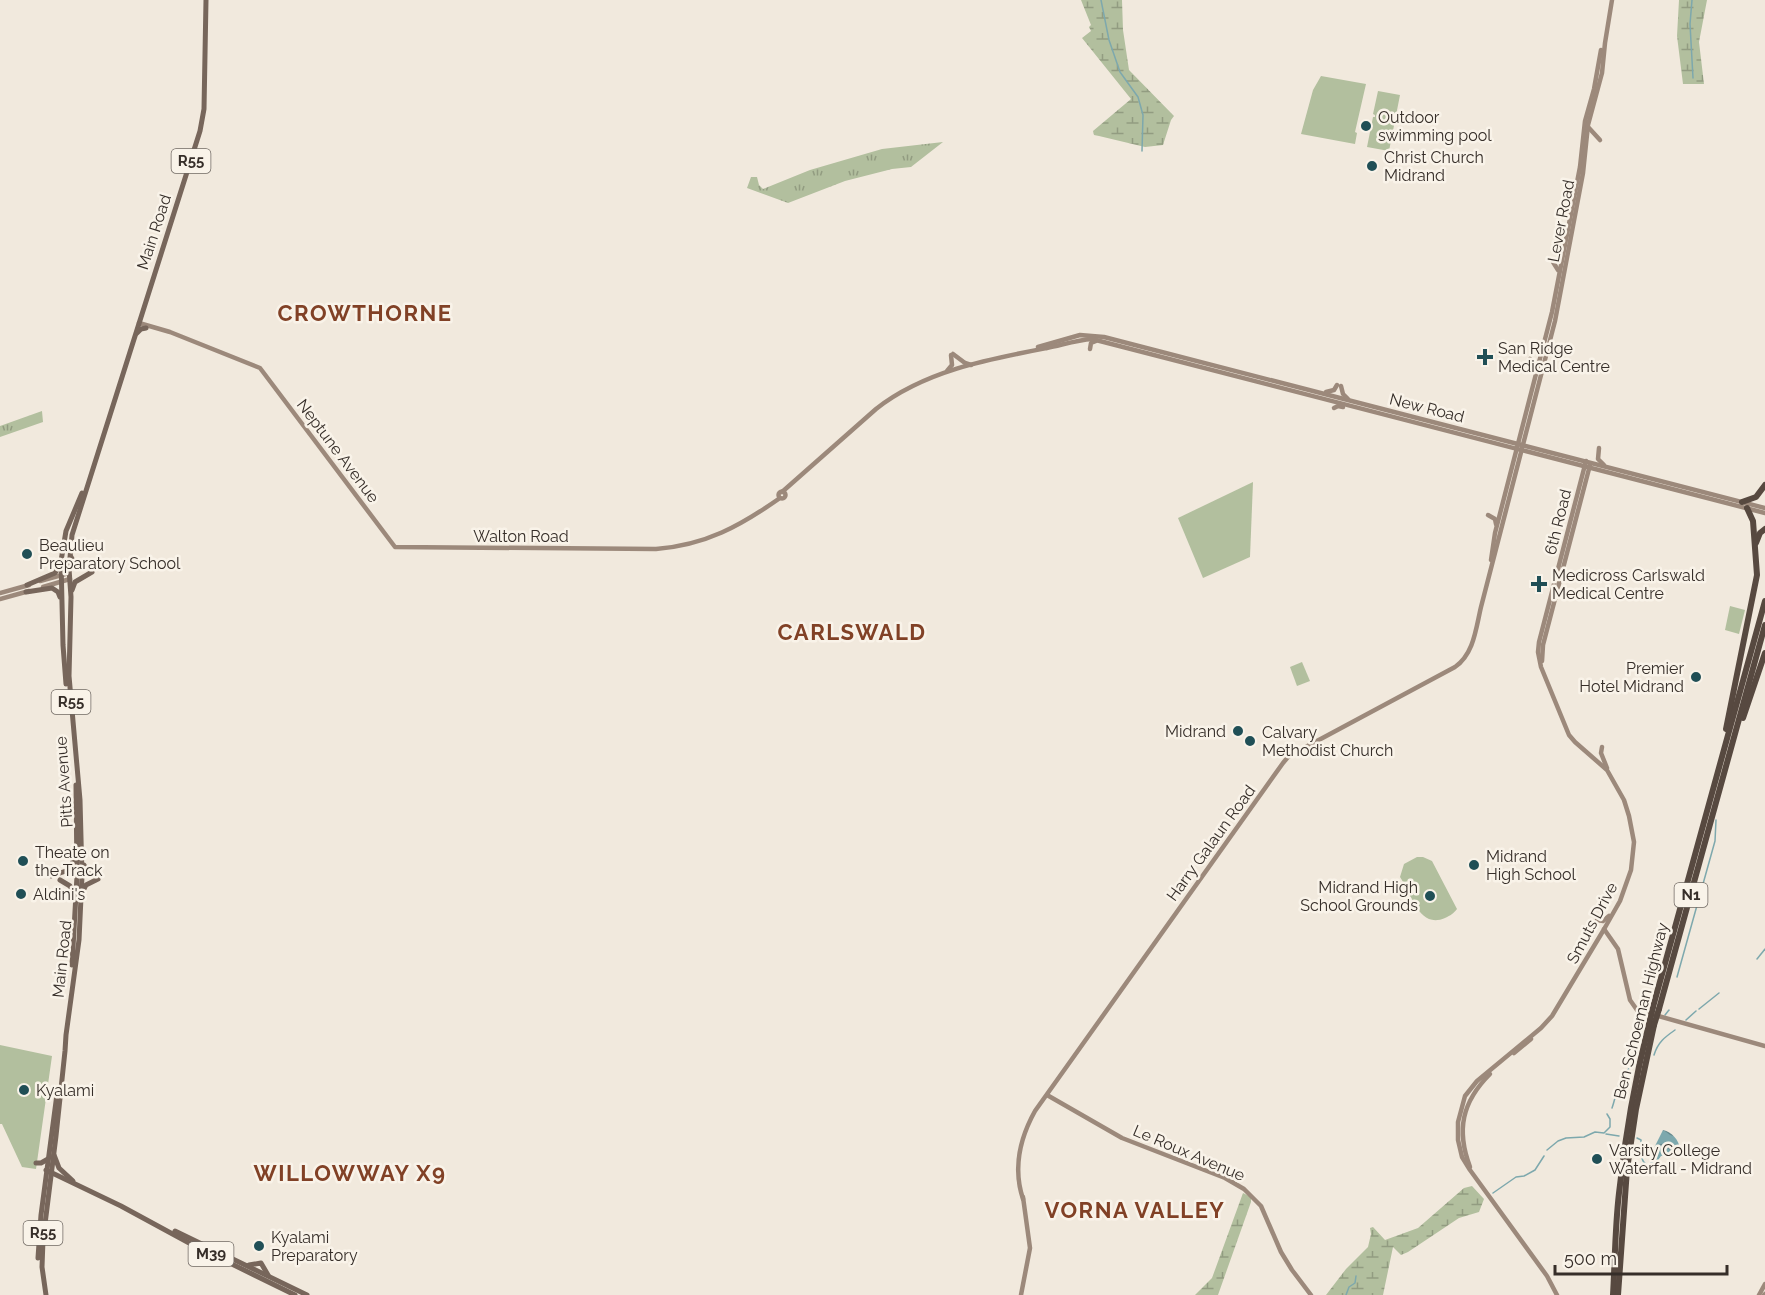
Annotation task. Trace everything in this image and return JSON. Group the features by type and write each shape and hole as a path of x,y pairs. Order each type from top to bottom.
{"highway":[{"path":"1715,782 1755,590 1757,571 1752,519 1746,506 1765,485"},
{"path":"1755,550 1758,537 1765,529"},
{"name":"Ben Schoeman Highway","path":"1613,1295 1617,1212 1638,1073 1765,601"},
{"name":"Ben Schoeman Highway","path":"1656,1008 1723,781 1765,625"},
{"path":"1723,781 1765,653"},
{"name":"Ben Schoeman Highway","path":"1618,1295 1627,1169 1652,1024"}],"main road":[{"name":"Main Road","path":"69,576 74,525 201,123 204,109 206,0"},
{"name":"Lever Road","path":"1520,447 1555,321 1581,180 1588,125 1603,66 1612,0"},
{"name":"Lever Road","path":"1520,447 1522,427 1552,312 1580,167 1584,127 1612,0"},
{"path":"1600,82 1607,76 1603,66"},
{"path":"1588,125 1600,140"},
{"path":"1553,262 1559,272"},
{"path":"139,325 237,358"},
{"path":"139,325 165,331 237,358"},
{"path":"135,334 146,328"},
{"path":"165,331 171,328"},
{"name":"New Road","path":"1083,338 1104,337 1499,439 1599,470 1729,501"},
{"name":"New Road","path":"1083,338 1099,340 1503,445 1520,447"},
{"name":"Walton Road","path":"395,547 648,548 682,544 719,532 752,515 781,495 868,416 920,382 1051,342 1083,338"},
{"path":"1090,349 1091,343 1099,340"},
{"path":"1146,348 1179,361"},
{"path":"942,374 951,368 952,355 973,365"},
{"name":"Neptune Avenue","path":"237,358 261,369 395,547"},
{"path":"1530,359 1536,366 1536,376"},
{"name":"Walton Road","path":"920,382 988,361"},
{"path":"1320,392 1330,391 1339,385 1349,400"},
{"path":"1300,387 1337,402"},
{"path":"1335,396 1340,401 1377,413"},
{"path":"1334,408 1354,407"},
{"path":"1417,418 1427,413"},
{"path":"1426,420 1432,426"},
{"path":"1499,439 1515,438 1522,427"},
{"path":"1519,460 1534,451 1525,434"},
{"path":"1503,445 1511,452 1512,465"},
{"name":"Harry Galaun Road","path":"1021,1295 1030,1243 1018,1172 1018,1159 1026,1128 1035,1111 1288,757 1460,663 1467,656 1519,460 1520,447"},
{"name":"Harry Galaun Road","path":"1488,579 1495,532 1512,465 1520,447"},
{"path":"1599,448 1597,454 1599,460 1612,468"},
{"name":"New Road","path":"1586,465 1612,468 1765,513"},
{"name":"6th Road","path":"1546,624 1586,465"},
{"name":"6th Road","path":"1546,624 1585,484 1586,465"},
{"name":"Main Road","path":"62,578 61,561 66,531 93,467"},
{"path":"1585,484 1591,473 1599,470"},
{"path":"1495,532 1495,520 1489,514 1498,512 1502,505"},
{"name":"New Road","path":"1746,506 1765,508"},
{"path":"70,552 74,565 90,570 75,582 71,597"},
{"path":"27,585 55,573 61,561"},
{"path":"0,593 69,576"},
{"name":"Pitts Avenue","path":"69,576 71,597 70,682 81,800 79,876"},
{"path":"26,592 62,578"},
{"name":"Pitts Avenue","path":"62,578 63,645 75,769 79,852"},
{"path":"0,599 38,589 52,588 58,592 61,602"},
{"name":"Smuts Drive","path":"1546,624 1542,655 1546,679 1569,735 1610,773 1627,807 1634,849 1631,870 1620,901 1561,1006 1548,1024 1479,1084 1462,1115 1464,1150 1477,1181 1547,1275 1556,1295"},
{"path":"1602,747 1600,753 1610,773"},
{"path":"1632,832 1636,849 1639,852"},
{"path":"51,876 69,870 79,852"},
{"path":"79,852 86,871 97,878 86,885 81,895"},
{"name":"Main Road","path":"62,1065 79,940 81,895 79,876"},
{"name":"Main Road","path":"69,1008 79,876"},
{"path":"60,880 72,888 75,906"},
{"path":"1597,920 1605,920 1613,912"},
{"path":"1604,930 1616,951 1630,1000 1637,1010 1765,1046"},
{"path":"1604,930 1618,949 1624,978"},
{"path":"1599,939 1603,937 1610,940"},
{"name":"R55","path":"45,1295 39,1268 39,1240 49,1170 54,1154 62,1065"},
{"name":"R55","path":"45,1295 42,1252 48,1193 48,1159 62,1065"},
{"name":"Le Roux Avenue","path":"1047,1095 1122,1138 1225,1178 1244,1188 1261,1206 1281,1252 1311,1295"},
{"path":"54,1154 59,1168 73,1182"},
{"path":"36,1163 48,1159"},
{"name":"M39","path":"49,1170 295,1295"},
{"path":"48,1193 57,1181 73,1182"},
{"name":"M39","path":"170,1231 175,1231 246,1265 261,1263 269,1276 307,1295"},
{"path":"1759,1295 1765,1284"}],"green space":[{"path":"1081,0 1122,0 1123,30 1129,70 1174,116 1163,145 1145,147 1094,135 1093,131 1131,99 1082,38 1091,31 1089,27 1091,25"},
{"path":"1679,0 1707,0 1699,42 1704,84 1683,84 1677,36"},
{"path":"1321,76 1366,84 1355,132 1357,133 1355,144 1301,134 1313,90"},
{"path":"1378,91 1400,95 1389,151 1367,147 1373,117 1375,117 1373,114"},
{"path":"943,142 911,167 892,169 845,181 788,203 747,188 751,177 757,177 763,189 810,170 882,149"},
{"path":"42,411 43,422 0,437 0,426"},
{"path":"1253,482 1250,557 1203,578 1178,518"},
{"path":"1730,606 1745,610 1739,634 1725,630"},
{"path":"1302,662 1310,681 1297,686 1290,667"},
{"name":"Midrand High School Grounds","path":"1417,857 1432,861 1457,909 1445,918 1436,920 1422,915 1400,877 1404,864"},
{"name":"Kyalami","path":"0,1045 52,1056 36,1169 22,1167 0,1124"},
{"path":"1472,1186 1484,1199 1479,1212 1459,1218 1401,1255 1393,1247 1383,1295 1326,1295 1346,1269 1368,1247 1370,1228 1373,1227 1385,1240 1418,1228 1464,1188"},
{"path":"1243,1193 1251,1197 1251,1202 1218,1295 1195,1295 1212,1278"}],"water":[{"path":"1663,1130 1675,1137 1680,1149 1671,1150 1661,1156 1657,1165 1649,1168 1655,1146"}],"waterway":[{"path":"1101,0 1109,40 1120,72 1138,97 1143,115 1142,151"},
{"path":"1692,0 1690,24 1693,78"},
{"path":"1677,977 1715,841 1716,820"},
{"path":"1757,959 1765,949"},
{"path":"1699,1009 1719,993"},
{"path":"1665,1015 1669,1010"},
{"path":"1686,1020 1696,1011"},
{"path":"1654,1055 1662,1040 1675,1030"},
{"path":"1612,1108 1623,1075 1631,1067"},
{"path":"1547,1150 1566,1138 1584,1137 1595,1132 1604,1133 1610,1127 1607,1114"},
{"path":"1606,1134 1619,1136"},
{"path":"1637,1138 1641,1140 1642,1159 1649,1166"},
{"path":"1493,1193 1516,1177 1524,1176 1535,1170 1544,1156"},
{"path":"1346,1295 1349,1287 1355,1283 1356,1276"}],"place":[{"name":"Outdoor swimming pool","path":"1366,126"},
{"name":"Christ Church Midrand","path":"1372,166"},
{"name":"San Ridge Medical Centre","path":"1485,357"},
{"name":"Beaulieu Preparatory School","path":"27,554"},
{"name":"Medicross Carlswald Medical Centre","path":"1539,584"},
{"name":"Premier Hotel Midrand","path":"1696,677"},
{"name":"Midrand","path":"1238,731"},
{"name":"Calvary Methodist Church","path":"1250,741"},
{"name":"Theate on the Track","path":"23,861"},
{"name":"Midrand High School","path":"1474,865"},
{"name":"Aldini's","path":"21,894"},
{"name":"Midrand High School Grounds","path":"1430,896"},
{"name":"Kyalami","path":"24,1090"},
{"name":"Varsity College Waterfall - Midrand","path":"1597,1159"},
{"name":"Kyalami Preparatory","path":"259,1246"}],"district":[{"name":"CROWTHORNE","path":"365,313"},
{"name":"CARLSWALD","path":"852,632"},
{"name":"WILLOWWAY X9","path":"350,1173"},
{"name":"VORNA VALLEY","path":"1135,1210"}]}
